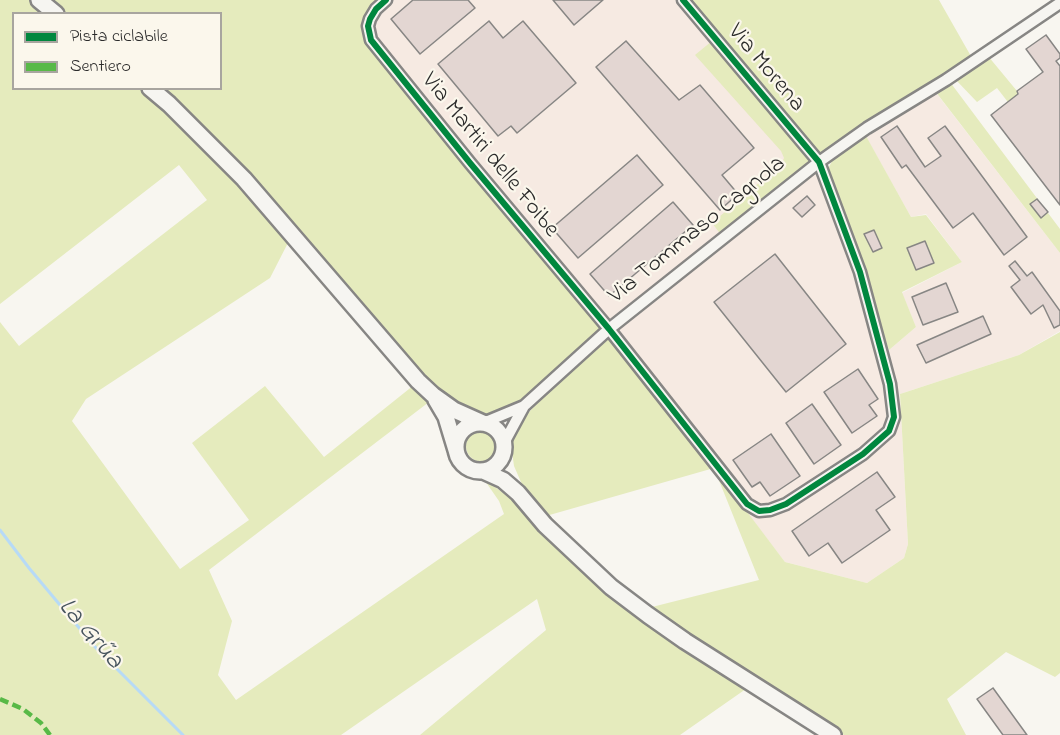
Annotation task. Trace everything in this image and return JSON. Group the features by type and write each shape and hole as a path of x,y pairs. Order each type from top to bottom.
{"main road":[{"path":"39,0 54,12"},
{"path":"152,90 244,179 418,381 454,410 495,427 501,434 509,473 518,493"},
{"path":"433,395 446,417 463,464 502,480 518,493 553,533 611,587 648,615 833,735"},
{"path":"457,452 457,442 461,432 470,425 483,423"},
{"path":"483,471 499,462 504,443"}],"street":[{"name":"Via Martiri delle Foibe","path":"386,0 376,9 370,19 368,26 371,39 470,163 609,329 747,504 759,511 786,504 863,454 889,431 894,417 890,384 860,272 819,162"},
{"name":"Via Morena","path":"683,0 819,162"},
{"name":"Via Tommaso Cagnola","path":"504,443 524,406 609,329 819,162 867,128 946,80 1060,3"},
{"name":"Via Tommaso Cagnola","path":"483,423 524,406"}],"shaded area":[{"path":"383,0 687,0 826,171 889,350 916,327 902,293 962,262 926,214 911,217 861,128 930,85 1060,253 1060,331 1019,355 900,394 908,544 904,558 867,583 785,562 605,330 368,39 369,13"}],"green space":[{"path":"0,0 39,0 55,12 12,12 12,90 151,90 292,235 270,278 86,399 72,421 180,569 249,520 192,443 265,386 324,457 414,385 429,402 209,570 232,621 218,675 236,700 504,514 499,501 483,478 521,506 570,551 753,684 680,735 420,735 546,630 537,599 341,735 0,735 0,322 19,346 207,200 179,165 0,304"},
{"path":"45,0 383,0 365,26 605,330 520,402 500,411 485,414 467,410 438,393 157,90 222,90 222,12 62,12"},
{"path":"687,0 939,0 972,58 819,157"},
{"path":"712,41 813,162 722,236 712,223 781,164 784,158 781,151 695,55"},
{"path":"988,56 1060,150 1060,169 997,88 977,102 955,79"},
{"path":"950,82 1060,229 1060,253 935,91"},
{"path":"866,136 911,217 926,215 962,262 902,292 916,327 889,350 827,171 834,157"},
{"path":"606,332 714,468 546,516 524,489 514,466 513,439 527,414"},
{"path":"1060,332 1060,673 1055,677 1006,652 947,699 966,735 844,735 644,609 759,580 714,468 785,562 867,583 904,558 908,544 900,394 1019,355"},
{"path":"482,430 493,435 498,446 493,457 482,462 471,457 466,446 471,435"}],"building":[{"path":"413,0 468,0 475,8 420,54 391,19"},
{"path":"553,0 603,0 574,25"},
{"path":"489,21 503,38 523,21 576,83 517,133 511,126 498,136 438,64"},
{"path":"1046,35 1060,54 1060,58 1056,61 1060,66 1060,205 991,115 1018,94 1017,91 1043,72 1026,49"},
{"path":"626,41 679,100 700,85 754,148 722,175 738,194 720,210 596,67"},
{"path":"897,126 925,167 941,156 928,138 945,126 1027,237 1004,255 973,213 953,228 906,165 902,168 881,137"},
{"path":"637,155 663,185 578,258 552,228"},
{"path":"807,196 815,205 802,217 793,208"},
{"path":"1037,199 1048,212 1041,218 1030,204"},
{"path":"673,202 693,225 609,296 590,274"},
{"path":"874,230 882,248 873,252 864,234"},
{"path":"925,241 934,263 916,270 907,248"},
{"path":"775,254 846,344 786,392 714,302"},
{"path":"1015,261 1027,276 1032,272 1060,311 1060,325 1054,328 1043,305 1031,314 1011,287 1020,280 1009,266"},
{"path":"946,283 958,312 923,325 912,297"},
{"path":"983,316 991,334 926,363 917,345"},
{"path":"858,369 878,399 869,405 877,416 852,433 824,392"},
{"path":"812,404 841,445 814,464 786,423"},
{"path":"771,434 800,476 770,496 760,482 752,487 733,460"},
{"path":"877,472 895,497 876,510 890,530 842,563 828,543 809,556 792,531"},
{"path":"993,688 1027,735 1003,735 977,699"}],"waterway":[{"name":"La Grűa","path":"0,530 96,648 183,735"}],"marked path":[{"path":"0,699 23,709 41,723 50,735"}],"cycle path":[{"path":"386,0 376,9 370,19 368,26 371,40 609,329 747,504 759,511 770,510 786,504 863,454 889,431 894,417 890,384 860,272 819,162 683,0"}]}
